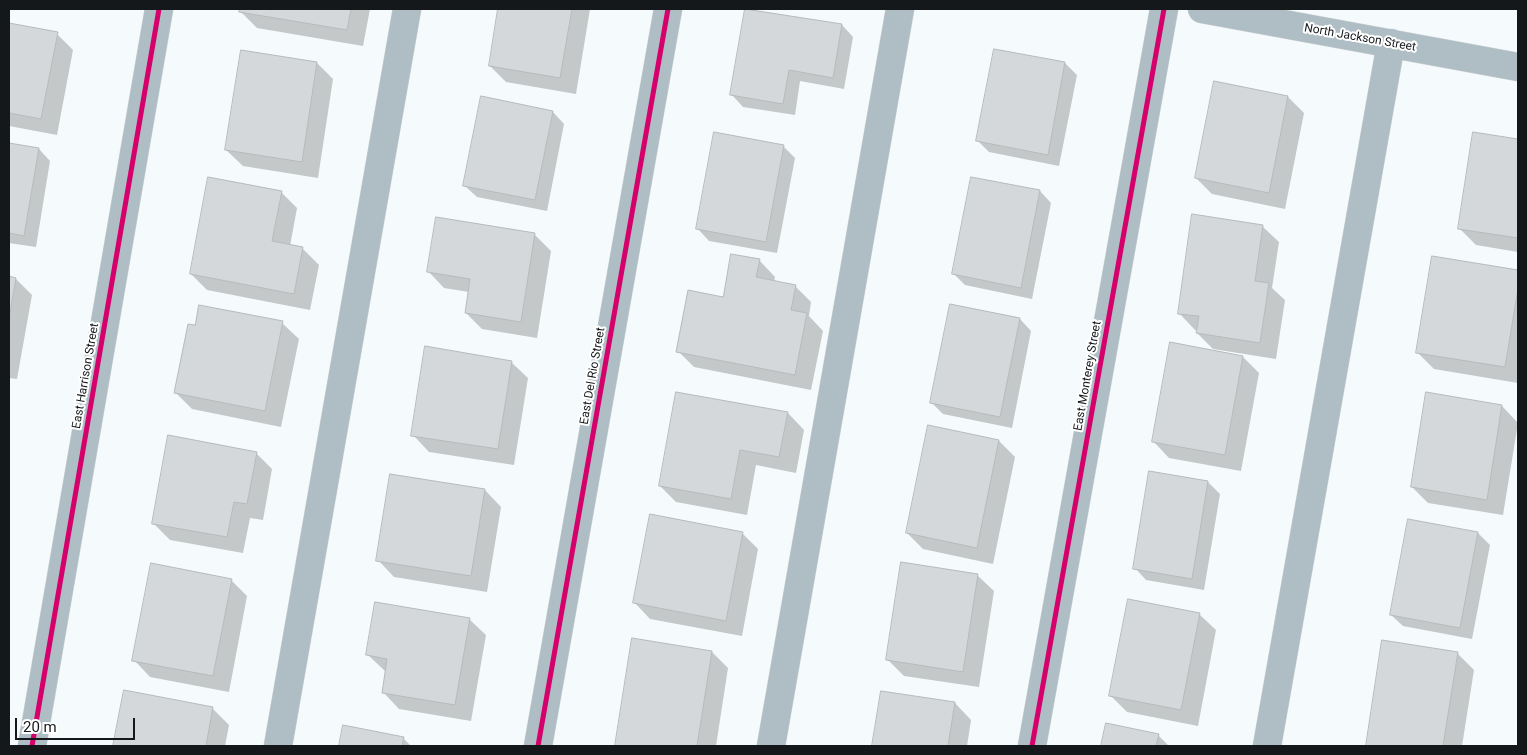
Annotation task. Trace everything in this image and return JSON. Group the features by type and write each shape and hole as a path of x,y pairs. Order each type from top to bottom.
{"street":[{"name":"East Harrison Street","path":"32,746 159,9"},
{"path":"278,746 407,9"},
{"name":"East Del Rio Street","path":"538,746 668,9"},
{"path":"771,746 900,9"},
{"name":"East Monterey Street","path":"1032,746 1164,9"},
{"name":"North Jackson Street","path":"1202,9 1518,67"},
{"path":"1267,746 1390,43"}],"building":[{"path":"240,9 351,9 347,30 239,12"},
{"path":"498,9 572,9 560,78 489,66"},
{"path":"745,9 842,24 833,78 789,70 783,104 730,95"},
{"path":"9,23 58,32 41,119 9,113"},
{"path":"994,49 1065,62 1048,155 976,141"},
{"path":"241,50 317,62 302,162 225,150"},
{"path":"1214,81 1288,96 1269,193 1195,178"},
{"path":"481,96 553,111 535,200 463,186"},
{"path":"714,132 784,145 766,242 696,229"},
{"path":"1473,132 1518,139 1518,238 1458,229"},
{"path":"9,143 39,148 24,236 9,233"},
{"path":"208,177 282,191 272,241 303,247 294,294 190,274"},
{"path":"971,177 1040,190 1021,288 952,274"},
{"path":"1192,214 1263,225 1255,281 1269,283 1260,343 1196,333 1199,316 1178,314"},
{"path":"436,217 535,233 521,322 465,313 470,279 427,272"},
{"path":"731,254 760,259 756,277 796,285 791,310 807,313 795,375 676,352 688,290 723,297"},
{"path":"1432,256 1518,270 1518,289 1505,367 1416,353"},
{"path":"9,276 16,278 9,319"},
{"path":"950,304 1020,318 1000,417 930,403"},
{"path":"199,305 283,321 265,411 174,393 188,324 195,325"},
{"path":"1170,342 1243,356 1225,455 1152,442"},
{"path":"425,346 512,361 498,449 411,436"},
{"path":"676,392 788,412 779,457 740,450 731,499 659,486"},
{"path":"1426,392 1502,405 1487,500 1411,487"},
{"path":"928,425 999,440 977,548 906,533"},
{"path":"168,435 257,452 247,504 234,502 227,537 152,524"},
{"path":"1149,471 1208,481 1192,579 1133,569"},
{"path":"390,474 485,489 471,576 376,561"},
{"path":"650,514 743,532 726,621 633,603"},
{"path":"1408,519 1478,532 1460,628 1390,615"},
{"path":"901,562 978,574 963,672 886,660"},
{"path":"151,563 232,579 213,676 132,661"},
{"path":"1128,599 1200,613 1181,710 1109,696"},
{"path":"375,602 470,618 455,705 382,693 387,659 366,655"},
{"path":"632,638 712,651 697,746 615,746"},
{"path":"1382,640 1458,652 1443,746 1366,746"},
{"path":"124,690 213,707 206,746 113,746"},
{"path":"881,691 955,702 948,746 872,746"},
{"path":"1106,723 1159,734 1156,746 1101,746"},
{"path":"343,725 404,737 402,746 339,746"}],"cycle path":[{"path":"32,746 159,9"},
{"path":"538,746 668,9"},
{"path":"1032,746 1164,9"}]}
